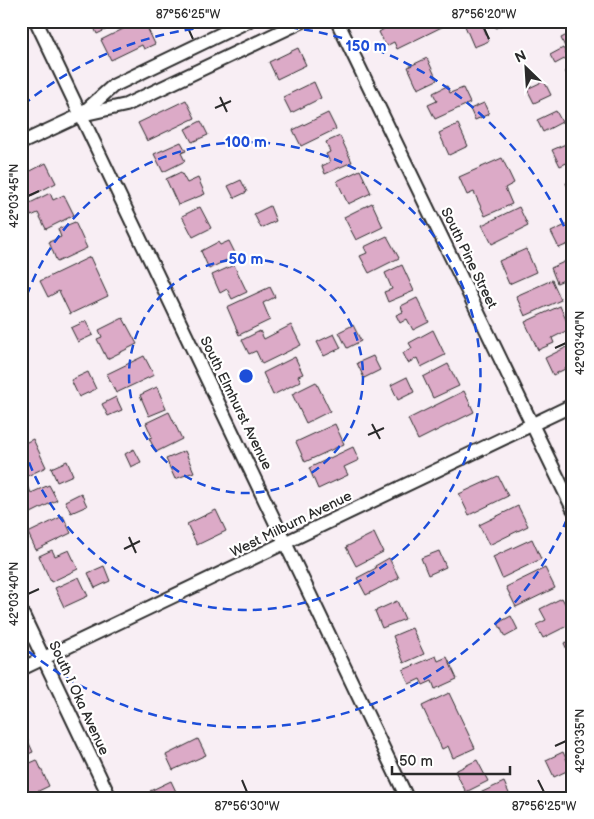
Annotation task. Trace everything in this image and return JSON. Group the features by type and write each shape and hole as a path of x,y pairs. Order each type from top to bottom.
{"street":[{"name":"South Elmhurst Avenue","path":"36,21 407,798"},
{"path":"81,115 113,86 248,21"},
{"path":"21,143 81,115 126,105 303,21"},
{"name":"South Pine Street","path":"337,21 573,509"},
{"name":"West Milburn Avenue","path":"21,669 573,405"},
{"name":"South I Oka Avenue","path":"21,611 110,798"}],"building":[{"path":"91,21 124,21 97,34"},
{"path":"139,21 144,21 155,44 144,49 142,45 111,60 101,40"},
{"path":"380,21 454,21 397,49 394,42 386,46 379,32 384,29"},
{"path":"481,21 489,41 474,47 465,26"},
{"path":"493,21 511,21 496,28"},
{"path":"573,32 573,43 565,47 561,38"},
{"path":"298,48 306,65 277,79 269,62"},
{"path":"563,48 568,57 555,64 550,55"},
{"path":"427,58 437,80 418,89 408,67"},
{"path":"573,67 573,86 565,71"},
{"path":"544,81 551,95 534,103 527,89"},
{"path":"314,82 321,98 291,113 283,97"},
{"path":"447,86 450,93 463,88 470,103 435,119 428,105 437,101 433,93"},
{"path":"186,100 195,118 147,141 138,123"},
{"path":"484,103 489,114 475,120 470,109"},
{"path":"556,111 562,122 543,132 537,120"},
{"path":"328,113 336,129 301,146 293,130"},
{"path":"201,121 208,135 192,142 185,129"},
{"path":"458,124 468,146 449,155 439,133"},
{"path":"340,136 352,162 325,174 322,166 330,162 326,154 330,152 326,142"},
{"path":"181,142 186,151 181,153 185,161 163,172 154,154"},
{"path":"568,143 573,152 573,160 560,166 552,150"},
{"path":"502,158 514,183 505,188 512,204 485,216 474,192 467,195 459,177"},
{"path":"46,163 56,183 21,201 21,176"},
{"path":"360,170 371,193 348,204 337,181"},
{"path":"181,172 187,183 198,178 205,194 178,205 166,179"},
{"path":"241,180 247,192 234,198 228,186"},
{"path":"573,181 573,199 566,183"},
{"path":"50,193 53,200 64,195 74,215 46,229 38,213 31,216 26,205"},
{"path":"372,203 383,227 356,240 344,217"},
{"path":"270,206 276,221 261,228 254,214"},
{"path":"200,207 211,228 193,237 182,216"},
{"path":"519,207 528,226 492,244 482,225"},
{"path":"75,222 87,248 57,262 49,242 61,237 58,229"},
{"path":"568,224 573,235 573,242 559,248 551,232"},
{"path":"387,236 399,258 369,273 360,256 367,253 364,247"},
{"path":"229,241 236,255 209,269 201,251 218,242 220,245"},
{"path":"526,249 536,272 509,284 499,261"},
{"path":"90,257 108,296 70,314 59,291 48,297 40,281"},
{"path":"566,261 573,276 557,283 551,268"},
{"path":"234,265 247,292 232,299 227,289 220,293 212,275"},
{"path":"402,265 414,291 388,302 384,292 392,289 385,273"},
{"path":"552,280 561,300 525,316 516,296"},
{"path":"270,287 275,297 263,303 270,320 239,335 227,307"},
{"path":"417,298 429,322 413,330 407,319 400,323 396,315 403,312 401,306"},
{"path":"560,306 570,329 552,338 554,343 538,350 525,322"},
{"path":"123,318 137,344 107,359 97,339 102,337 99,330"},
{"path":"86,321 93,335 78,342 71,328"},
{"path":"291,325 301,345 262,364 256,351 249,354 242,340 260,331 264,339"},
{"path":"353,325 361,341 347,348 339,332"},
{"path":"433,330 445,355 421,367 417,358 408,363 403,353 412,348 409,343"},
{"path":"334,334 341,348 324,356 317,342"},
{"path":"573,344 573,365 553,375 545,358"},
{"path":"144,356 154,375 116,393 107,374"},
{"path":"373,356 380,370 364,378 357,363"},
{"path":"295,357 303,374 298,376 301,381 273,395 263,373"},
{"path":"448,364 459,386 433,398 423,377"},
{"path":"88,372 96,389 79,397 71,380"},
{"path":"407,377 414,392 398,400 391,385"},
{"path":"316,382 330,411 306,423 292,394"},
{"path":"157,387 166,409 149,416 140,395"},
{"path":"464,391 474,412 418,440 408,419"},
{"path":"116,397 122,410 108,416 102,404"},
{"path":"169,412 182,439 156,452 149,438 152,437 146,423"},
{"path":"335,424 344,444 305,462 296,442"},
{"path":"33,439 46,467 21,479 21,445"},
{"path":"353,447 359,460 344,467 348,475 318,489 309,468"},
{"path":"134,449 141,462 131,467 125,454"},
{"path":"185,451 194,472 175,479 166,459"},
{"path":"67,461 73,475 57,482 51,468"},
{"path":"498,476 508,496 469,515 459,494"},
{"path":"49,485 57,500 21,518 21,492 29,488 31,493"},
{"path":"81,493 87,506 71,513 65,501"},
{"path":"518,506 528,526 489,545 479,525"},
{"path":"216,510 226,531 197,545 187,524"},
{"path":"63,516 71,533 36,550 28,533"},
{"path":"374,533 383,552 356,566 346,547"},
{"path":"532,539 541,559 502,578 493,557"},
{"path":"52,550 55,556 69,550 78,569 51,582 39,556"},
{"path":"439,551 446,567 428,575 421,558"},
{"path":"389,558 399,578 366,595 357,578 376,568 375,566"},
{"path":"104,566 110,581 95,588 88,573"},
{"path":"545,568 555,588 516,607 506,587"},
{"path":"79,577 88,596 64,607 55,588"},
{"path":"562,598 573,619 573,623 543,638 536,625 546,620 540,609"},
{"path":"397,601 405,619 382,628 375,611"},
{"path":"511,616 518,630 505,637 498,623"},
{"path":"412,628 424,654 404,663 393,636"},
{"path":"573,639 573,661 572,661 564,643"},
{"path":"436,656 438,661 447,657 457,679 435,689 432,681 423,685 420,679 409,684 403,670"},
{"path":"573,681 573,696 567,684"},
{"path":"449,693 475,748 453,758 448,746 442,749 422,706"},
{"path":"24,732 33,752 21,757 21,733"},
{"path":"198,739 206,755 173,770 166,755"},
{"path":"563,752 571,769 554,777 546,760"},
{"path":"37,760 49,786 21,798 21,767"},
{"path":"477,760 488,781 466,792 455,771"},
{"path":"171,781 179,798 154,798 150,791"},
{"path":"504,782 511,798 469,798"},
{"path":"52,792 55,798 41,798"}]}
